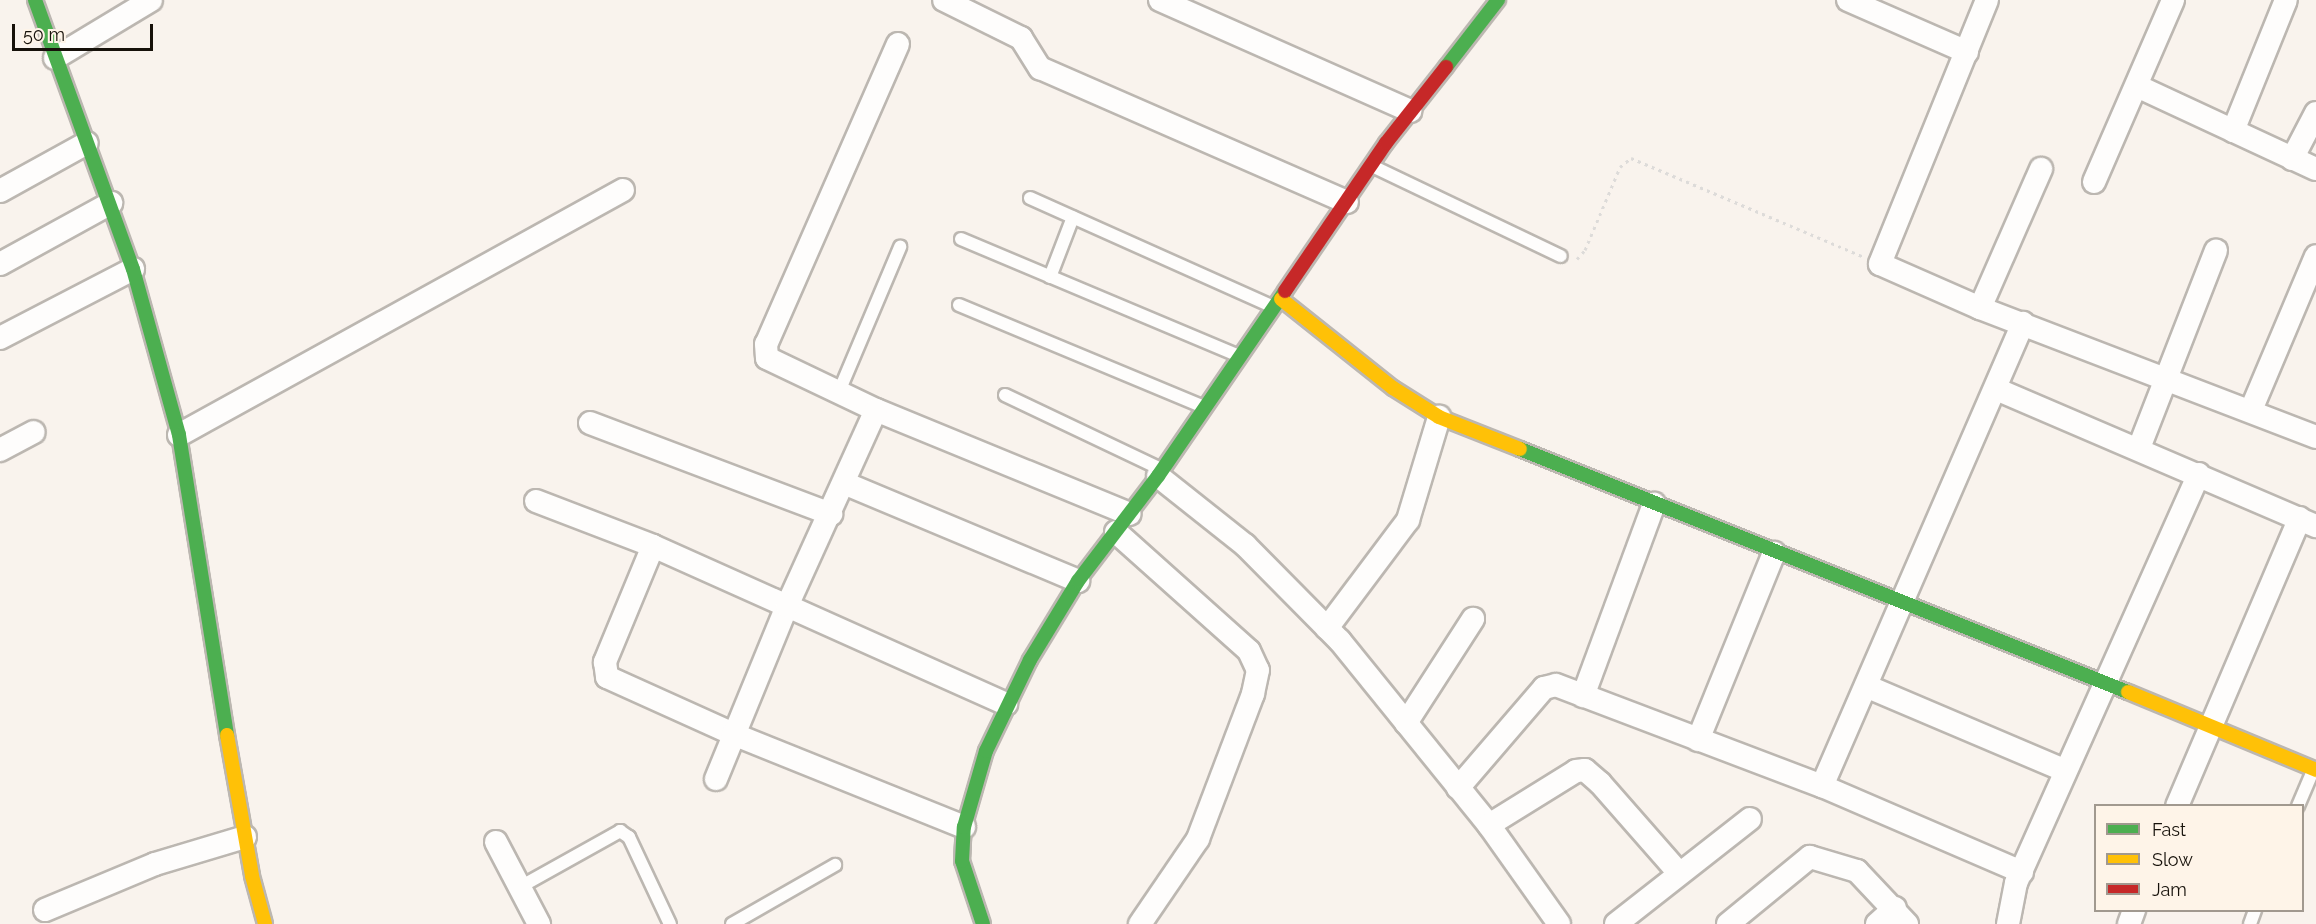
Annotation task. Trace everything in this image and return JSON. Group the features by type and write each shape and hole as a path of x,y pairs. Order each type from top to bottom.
{"street":[{"path":"35,0 111,203 133,269 179,435 201,588 245,837 265,924"},
{"path":"55,58 151,0"},
{"path":"1160,0 1411,111"},
{"path":"977,922 962,861 963,827 986,751 1006,704 1078,581 1130,514 1242,357 1371,165 1498,0"},
{"path":"1848,0 1967,52"},
{"path":"1987,0 1880,264 1980,308 2023,322 2316,437"},
{"path":"2094,182 2173,0"},
{"path":"2233,131 2286,0"},
{"path":"947,1 1021,38 1040,68 1347,202"},
{"path":"898,44 766,344 765,352 771,362 838,394 1130,514"},
{"path":"2137,86 2316,169"},
{"path":"2292,159 2316,113"},
{"path":"0,191 87,143"},
{"path":"1980,308 2041,169"},
{"path":"179,435 623,190"},
{"path":"0,264 111,203"},
{"path":"2139,448 2168,380 2216,250"},
{"path":"0,338 133,269"},
{"path":"2251,410 2313,271"},
{"path":"1278,303 1414,403 1440,417 1774,553 2106,682 2315,768"},
{"path":"1822,786 1996,389 2023,322"},
{"path":"1996,389 2139,448 2308,522 2211,727 2178,804"},
{"path":"716,779 787,606 831,514 876,410"},
{"path":"1327,628 1408,520 1440,417"},
{"path":"590,423 831,514"},
{"path":"0,450 34,432"},
{"path":"1160,473 1245,545 1327,628 1489,825 1559,924"},
{"path":"2008,924 2022,872 2199,474"},
{"path":"844,483 1078,581"},
{"path":"536,501 653,546 1006,704"},
{"path":"1583,696 1654,504"},
{"path":"1116,532 1249,651 1258,670 1253,694 1198,839 1146,922"},
{"path":"653,546 604,670 613,682 733,734 963,827"},
{"path":"1698,740 1774,553"},
{"path":"1406,723 1473,619"},
{"path":"1458,788 1544,688 1556,685 1822,786 2022,872"},
{"path":"1866,686 2066,771"},
{"path":"1489,825 1576,771 1585,770 1600,783 1679,873"},
{"path":"1616,924 1750,819"},
{"path":"45,910 155,864 245,837"},
{"path":"496,842 539,924"},
{"path":"1735,922 1810,857 1857,871 1901,916 1877,924"}],"lane":[{"path":"1371,165 1561,256"},
{"path":"1030,198 1278,303"},
{"path":"1050,277 1073,217"},
{"path":"961,239 1242,357"},
{"path":"838,394 900,246"},
{"path":"959,305 1205,408"},
{"path":"1005,395 1160,473"},
{"path":"2299,804 2315,768"},
{"path":"520,887 620,831 629,837 670,924"},
{"path":"732,924 835,865"}],"path":[{"path":"1561,256 1571,260 1579,258 1620,167 1631,158 1880,264"}],"traffic: fast":[{"path":"35,0 133,269 179,435 227,735"},
{"path":"1446,67 1498,0"},
{"path":"983,924 962,861 964,827 986,751 1030,660 1078,581 1158,476 1285,291"},
{"path":"1520,449 2128,692"}],"traffic: slow":[{"path":"1281,299 1393,388 1439,417 1520,449"},
{"path":"2128,692 2316,770"},
{"path":"227,735 252,876 265,924"}],"traffic: jam":[{"path":"1285,291 1386,143 1446,67"}]}
